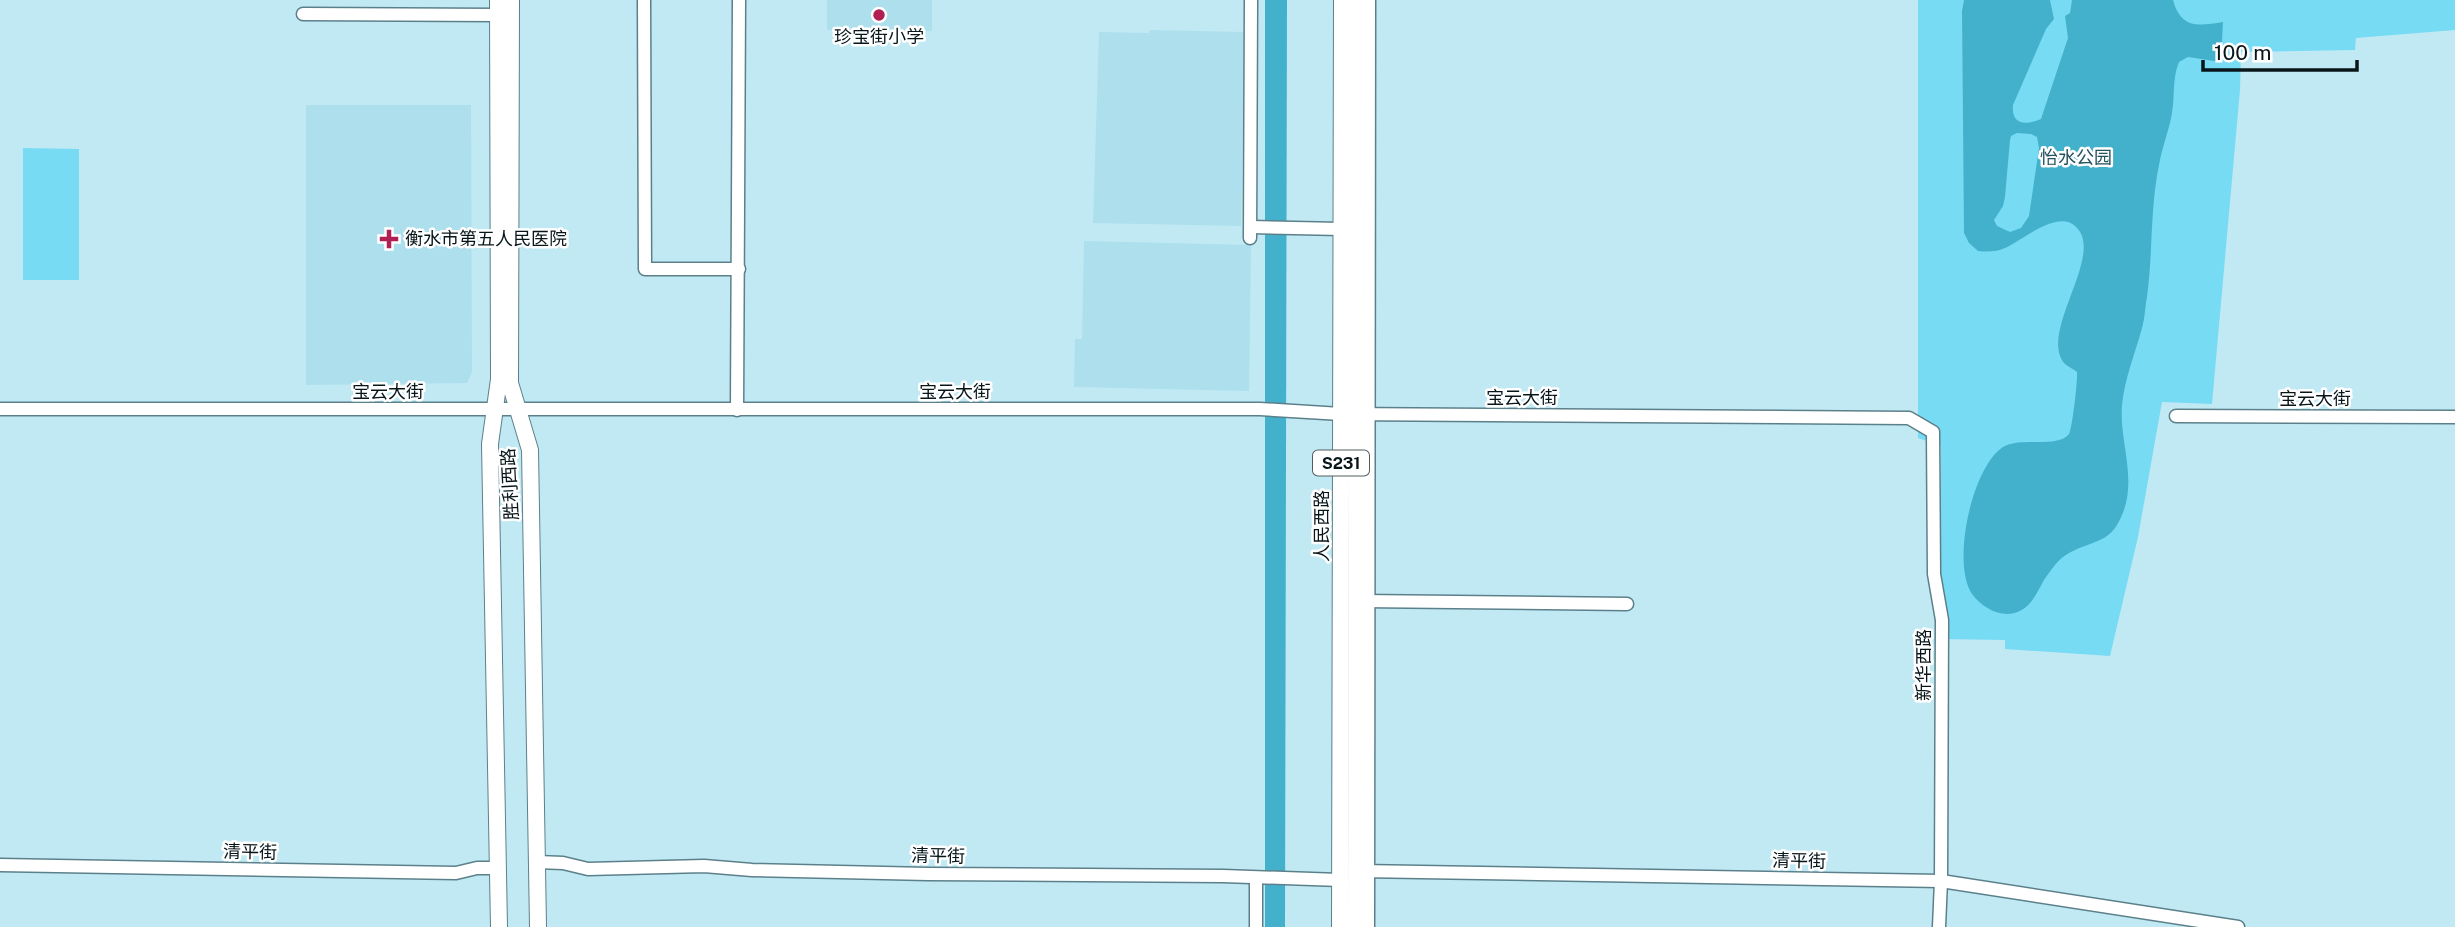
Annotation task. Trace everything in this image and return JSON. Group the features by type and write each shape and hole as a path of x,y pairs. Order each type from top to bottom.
{"main road":[{"name":"胜利西路","path":"511,0 510,383 530,450 538,927"},
{"name":"人民西路","path":"1342,0 1341,229 1355,414 1362,601 1362,871 1356,927"},
{"name":"人民西路","path":"1340,927 1355,414 1357,0"},
{"name":"胜利西路","path":"498,8 499,379 490,444 499,927"}],"street":[{"path":"644,0 645,268 739,269"},
{"path":"737,410 739,0"},
{"path":"1251,0 1253,231 1341,229"},
{"path":"1355,414 1369,0"},
{"path":"303,14 498,8"},
{"name":"宝云大街","path":"0,409 1290,409 1355,414 1909,418"},
{"name":"宝云大街","path":"2176,416 2455,417"},
{"name":"新华西路","path":"1909,418 1933,432 1934,574 1942,620 1939,927"},
{"path":"1362,601 1627,604"},
{"name":"清平街","path":"537,862 563,863 588,869 704,866 752,870 917,874 1223,876 1340,880"},
{"name":"清平街","path":"0,865 456,873 477,868 498,868"},
{"path":"1362,871 1368,927"},
{"name":"清平街","path":"1362,871 1941,881 2238,927"},
{"path":"1255,927 1259,878"}],"shaded area":[{"name":"珍宝街小学","path":"827,0 932,0 932,31 827,30"},
{"path":"1265,0 1287,0 1285,927 1265,927"},
{"path":"1964,0 2050,0 2054,19 2046,29 2013,105 2014,116 2025,123 2041,119 2068,38 2065,16 2070,13 2072,0 2173,0 2176,9 2186,21 2198,24 2223,22 2221,62 2188,57 2179,62 2175,75 2172,113 2156,181 2144,320 2123,395 2122,418 2128,470 2124,510 2108,535 2065,555 2052,569 2030,603 2016,613 2008,614 1992,610 1978,601 1966,580 1964,539 1968,516 1982,474 2003,447 2019,442 2056,441 2069,434 2077,372 2064,363 2058,349 2059,333 2083,257 2083,241 2077,228 2061,221 2051,223 1998,250 1978,251 1969,243 1964,233","holes":["2017,133 2037,137 2039,148 2029,216 2021,228 2010,232 1997,226 1994,220 2005,197 2010,140 2011,136"]},
{"path":"1150,30 1245,32 1241,226 1093,223 1099,32 1149,33"},
{"name":"衡水市第五人民医院","path":"306,105 471,105 472,372 467,383 306,385"},
{"path":"1084,241 1251,245 1249,391 1074,387 1075,339 1082,339"}],"green space":[{"name":"怡水公园","path":"1918,0 2455,0 2455,30 2356,38 2355,50 2241,52 2240,90 2212,404 2162,402 2138,537 2110,656 2005,649 2005,640 1938,639 1941,446 1918,438"},
{"path":"23,148 79,149 79,280 23,280"}],"place":[{"name":"珍宝街小学","path":"879,15"},
{"name":"衡水市第五人民医院","path":"389,239"}]}
